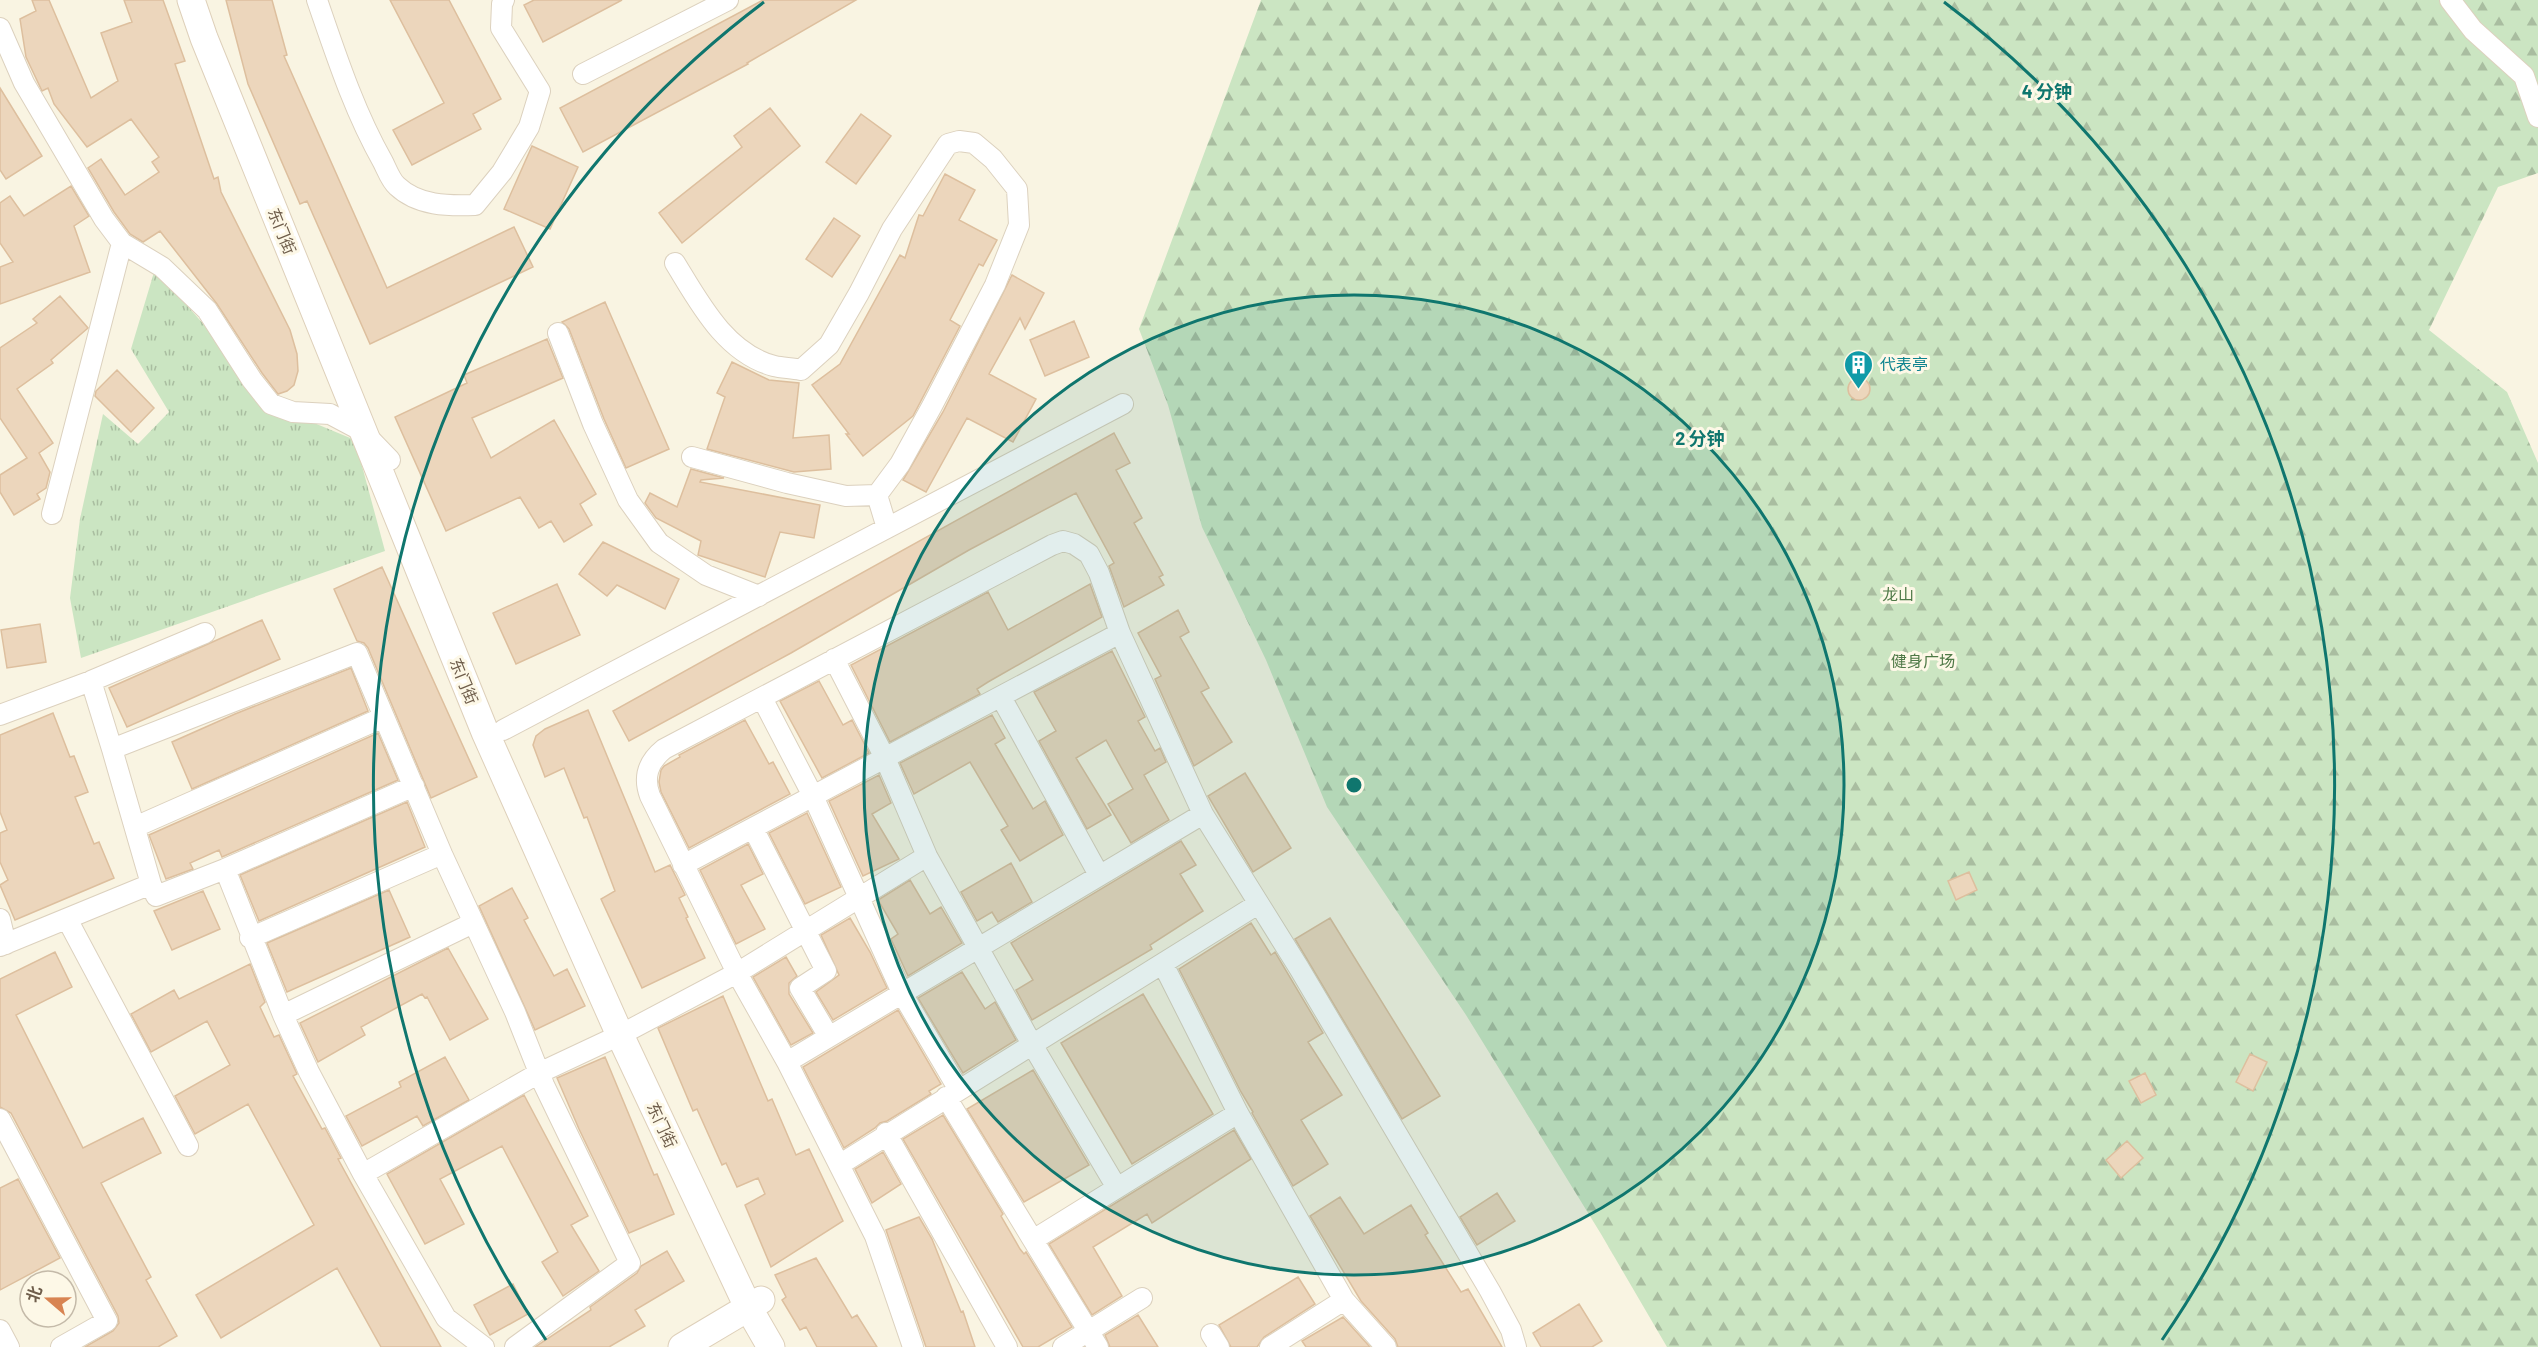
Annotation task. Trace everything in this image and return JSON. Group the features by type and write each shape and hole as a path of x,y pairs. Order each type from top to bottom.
{"street":[{"name":"东门街","path":"191,0 204,38 485,732 628,1030 754,1304 771,1347"},
{"name":"东门街","path":"209,0 235,77 390,460 628,1030"},
{"path":"317,0 345,81 372,143 396,186 420,201 452,206 475,205 501,172 529,127 540,91 501,28 504,0"},
{"path":"2450,0 2473,30 2524,76 2538,117"},
{"path":"583,74 723,1"},
{"path":"0,28 30,93 104,219 122,243 162,267 207,310 252,380 271,404 293,412 330,414 363,433 390,460"},
{"path":"675,263 710,319 735,346 772,365 801,370 829,345 859,293 891,229 948,144 959,141 974,143 993,159 1017,189 1019,225 994,285 932,406 900,464 877,495"},
{"path":"52,514 122,243"},
{"path":"558,333 593,424 628,500 659,543 706,575 759,596"},
{"path":"503,730 1123,404"},
{"path":"692,457 836,494 877,495"},
{"path":"877,495 887,528"},
{"path":"913,1347 875,1236 787,1062 737,973 683,865 650,796 646,785 647,771 654,758 664,749 1063,541 1074,544 1089,554 1099,573 1120,633 1203,814 1299,968 1490,1291 1511,1330 1516,1347"},
{"path":"0,715 91,681 205,633"},
{"path":"683,865 1120,633"},
{"path":"112,749 357,653 442,855 515,1012 539,1073 630,1263 515,1347"},
{"path":"834,659 885,758 927,856 1033,1046 1117,1188"},
{"path":"91,681 156,896 225,869 414,786"},
{"path":"762,698 813,796 903,995 952,1094 1033,1240 1093,1339"},
{"path":"1001,698 1099,874"},
{"path":"135,827 384,717"},
{"path":"787,1062 903,995 1099,874 1203,814"},
{"path":"753,828 825,972 800,988 829,1037"},
{"path":"250,938 442,855"},
{"path":"363,1174 539,1073 737,973 927,856"},
{"path":"225,869 250,938 283,1015 309,1072 363,1174 446,1318 484,1347"},
{"path":"0,920 3,945 151,884"},
{"path":"839,1165 886,1133 1033,1046 1258,904"},
{"path":"67,919 188,1146"},
{"path":"283,1015 473,923"},
{"path":"1163,964 1238,1113 1344,1300 1386,1347"},
{"path":"1033,1240 1238,1113"},
{"path":"0,1119 107,1321 61,1347"},
{"path":"886,1133 1007,1347"},
{"path":"1063,1347 1093,1339 1142,1298"},
{"path":"1270,1347 1344,1300"},
{"name":"东门街","path":"754,1304 789,1347"},
{"path":"682,1347 754,1304"},
{"path":"0,1330 9,1347"}],"green space":[{"name":"龙山","path":"1261,0 2538,0 2538,173 2498,187 2429,330 2507,392 2538,463 2538,1347 1667,1347 1601,1234 1466,1015 1327,807 1266,660 1202,527 1168,405 1139,329"},
{"path":"155,269 213,335 254,398 355,440 385,551 81,658 70,598 80,519 103,414 138,444 169,412 131,349"}],"building":[{"path":"32,0 49,0 91,98 118,81 101,33 132,22 124,0 163,0 185,61 175,64 214,179 218,177 221,192 290,330 297,354 298,371 294,385 287,391 278,394 217,304 160,231 143,242 130,234 114,212 88,168 101,159 125,195 159,172 152,162 159,157 131,119 87,147 54,104 48,88 42,91 26,57 20,19 36,11"},
{"path":"226,0 272,0 287,55 284,56 387,288 514,227 533,267 370,344 307,201 300,204 248,84"},
{"path":"390,0 449,0 501,99 473,114 481,129 412,165 393,130 444,103"},
{"path":"534,0 622,0 543,42 524,5"},
{"path":"763,0 856,0 748,64 583,152 560,108"},
{"path":"0,88 42,156 6,179 0,170"},
{"path":"770,108 800,146 682,243 659,213 742,147 734,136"},
{"path":"861,114 891,136 856,184 826,162"},
{"path":"532,146 578,167 550,229 504,209"},
{"path":"945,174 975,190 959,220 997,240 983,266 979,264 950,320 960,326 913,416 863,456 812,385 840,364 900,255 905,258 919,215 923,216"},
{"path":"71,186 89,216 74,226 90,272 0,304 0,267 13,262 0,243 0,203 10,196 24,216"},
{"path":"834,218 860,236 832,277 806,259"},
{"path":"1012,275 1044,293 1025,329 1020,318 989,374 1036,399 1013,442 967,418 926,492 903,480 943,412"},
{"path":"60,296 88,328 51,360 53,363 17,389 53,443 39,453 50,472 46,488 37,494 40,499 14,515 0,492 0,475 27,458 0,418 0,348 37,323 33,319"},
{"path":"605,302 669,449 626,468 569,329 562,322"},
{"path":"1074,321 1089,357 1045,376 1030,340"},
{"path":"547,339 563,378 472,418 491,458 554,420 596,494 580,504 592,525 564,542 551,521 539,528 520,497 446,531 395,417 467,383 464,375"},
{"path":"732,362 769,380 799,383 793,438 829,435 831,469 794,472 707,449 725,397 717,393"},
{"path":"117,370 154,408 131,432 95,396 96,391"},
{"name":"代表亭","path":"1859,378 1867,381 1870,389 1867,397 1859,400 1851,397 1848,389 1851,381"},
{"path":"1114,433 1130,463 1116,470 1142,518 1134,523 1163,575 1159,577 1164,585 1124,607 1109,566 1114,563 1076,493 969,550 791,653 629,741 613,711"},
{"path":"691,469 724,478 701,480 700,482 820,505 814,538 780,532 765,577 698,555 701,541 656,518 645,503 650,493 677,507"},
{"path":"603,542 679,579 665,609 617,585 607,596 579,574"},
{"path":"382,567 477,777 431,798 368,648 364,643 357,641 334,589"},
{"path":"557,584 580,635 516,664 493,613"},
{"path":"1090,584 1102,617 988,682 977,689 980,694 890,742 851,665 988,592 1008,630"},
{"path":"1178,610 1189,632 1180,637 1209,688 1201,692 1232,742 1194,766 1155,679 1161,676 1138,633"},
{"path":"262,620 280,659 127,727 109,688"},
{"path":"40,624 46,662 7,668 1,630"},
{"path":"1112,651 1145,717 1138,721 1155,751 1160,748 1166,762 1144,775 1169,820 1131,843 1108,804 1133,789 1106,740 1076,758 1111,815 1087,829 1039,741 1056,731 1034,692"},
{"path":"351,668 368,711 192,789 172,742 235,714"},
{"path":"819,681 843,725 852,720 869,753 822,778 780,701"},
{"path":"588,710 655,872 670,865 685,895 679,898 705,958 642,988 601,899 615,891 587,817 584,818 564,768 545,777 533,745 536,736 545,729"},
{"path":"53,713 70,757 74,756 88,792 75,797 94,844 99,842 114,878 15,920 0,885 8,880 0,862 0,833 7,830 0,812 0,735"},
{"path":"992,715 1005,738 995,744 1033,809 1045,801 1063,835 1020,861 1001,830 1008,826 970,762 914,794 900,763"},
{"path":"745,720 769,764 773,762 790,794 689,848 661,792 659,782 661,770 680,757 679,755"},
{"path":"378,733 398,780 222,857 219,850 190,863 193,869 166,879 149,835"},
{"path":"1245,773 1291,848 1253,872 1208,796"},
{"path":"879,775 891,803 872,814 899,859 863,876 829,801"},
{"path":"407,802 425,847 259,921 240,875"},
{"path":"807,813 841,887 805,904 769,833"},
{"path":"1181,841 1196,865 1180,874 1203,911 1150,945 1152,949 1032,1020 1016,990 1033,980 1011,943"},
{"path":"748,844 763,874 741,885 765,929 736,944 700,870"},
{"path":"1011,863 1032,902 998,922 992,912 977,921 961,892"},
{"path":"1969,872 1977,890 1956,900 1948,881"},
{"path":"910,880 930,914 941,907 962,943 908,976 891,939 898,934 878,900"},
{"path":"512,888 528,918 524,920 554,976 567,969 585,1006 535,1030 479,906"},
{"path":"389,890 410,937 287,992 267,943"},
{"path":"203,891 220,929 172,950 154,911"},
{"path":"850,918 887,988 833,1020 816,992 839,975 821,935"},
{"path":"1330,918 1440,1096 1402,1119 1295,939"},
{"path":"1251,923 1271,955 1275,952 1323,1033 1308,1042 1342,1095 1301,1120 1328,1164 1293,1186 1252,1113 1179,969"},
{"path":"448,948 488,1019 450,1040 427,997 425,998 422,994 361,1027 365,1035 318,1062 300,1023"},
{"path":"55,952 72,987 16,1015 83,1148 143,1118 161,1153 101,1183 151,1277 146,1280 177,1336 158,1347 85,1347 113,1331 119,1323 118,1316 11,1113 0,1107 0,979"},
{"path":"786,957 797,976 789,983 789,994 813,1033 791,1045 753,977"},
{"path":"250,964 265,1002 260,1007 274,1037 279,1035 297,1074 293,1076 322,1129 325,1128 341,1158 338,1159 441,1347 381,1347 337,1268 221,1338 196,1295 314,1225 248,1104 195,1134 175,1096 230,1065 207,1021 151,1052 131,1014 174,990 179,999"},
{"path":"962,972 985,1009 995,1002 1016,1040 963,1073 918,998"},
{"path":"1143,994 1213,1114 1132,1164 1061,1043"},
{"path":"723,996 768,1101 772,1099 796,1155 809,1149 843,1221 771,1267 745,1205 765,1194 758,1178 737,1187 726,1163 722,1165 697,1109 693,1111 658,1028"},
{"path":"898,1010 941,1084 929,1091 931,1094 880,1123 844,1148 803,1067"},
{"path":"2250,1054 2267,1062 2253,1091 2236,1082"},
{"path":"445,1057 469,1100 423,1126 417,1116 362,1146 346,1116 401,1087 399,1082"},
{"path":"605,1057 654,1175 657,1174 674,1214 629,1233 557,1078"},
{"path":"1033,1070 1089,1165 1024,1202 967,1109"},
{"path":"2145,1073 2156,1095 2141,1103 2129,1081"},
{"path":"524,1095 588,1216 571,1225 599,1271 563,1296 542,1262 558,1252 502,1146 440,1179 464,1224 425,1244 387,1174"},
{"path":"943,1115 1003,1214 1001,1216 1020,1249 1024,1254 1026,1252 1072,1327 1038,1347 1023,1347 903,1139"},
{"path":"1234,1130 1251,1159 1152,1223 1147,1214 1093,1247 1122,1296 1092,1315 1049,1244"},
{"path":"2127,1141 2143,1158 2121,1178 2106,1160"},
{"path":"883,1152 901,1184 872,1203 855,1169"},
{"path":"18,1179 60,1258 39,1269 18,1269 18,1280 0,1290 0,1188"},
{"path":"1497,1193 1515,1221 1477,1245 1460,1217"},
{"path":"1340,1197 1364,1234 1411,1205 1428,1233 1425,1235 1461,1292 1468,1289 1502,1347 1398,1347 1395,1339 1361,1301 1310,1216"},
{"path":"919,1217 932,1239 961,1312 963,1311 975,1347 926,1347 886,1230"},
{"path":"667,1251 684,1281 635,1310 645,1326 609,1347 535,1347 591,1310 590,1307 637,1273 641,1266"},
{"path":"816,1258 852,1318 857,1315 877,1347 817,1347 806,1327 800,1330 782,1300 786,1297 775,1275"},
{"path":"1298,1277 1315,1304 1264,1337 1257,1347 1231,1347 1219,1325"},
{"path":"513,1284 528,1314 490,1335 474,1305"},
{"path":"1579,1304 1602,1341 1592,1347 1541,1347 1533,1333"},
{"path":"1138,1315 1158,1347 1110,1347 1105,1335"},
{"path":"1343,1317 1370,1347 1306,1347 1302,1341"}],"place":[{"name":"代表亭","path":"1859,390"}],"park label":[{"name":"健身广场","path":"1923,661"}]}
